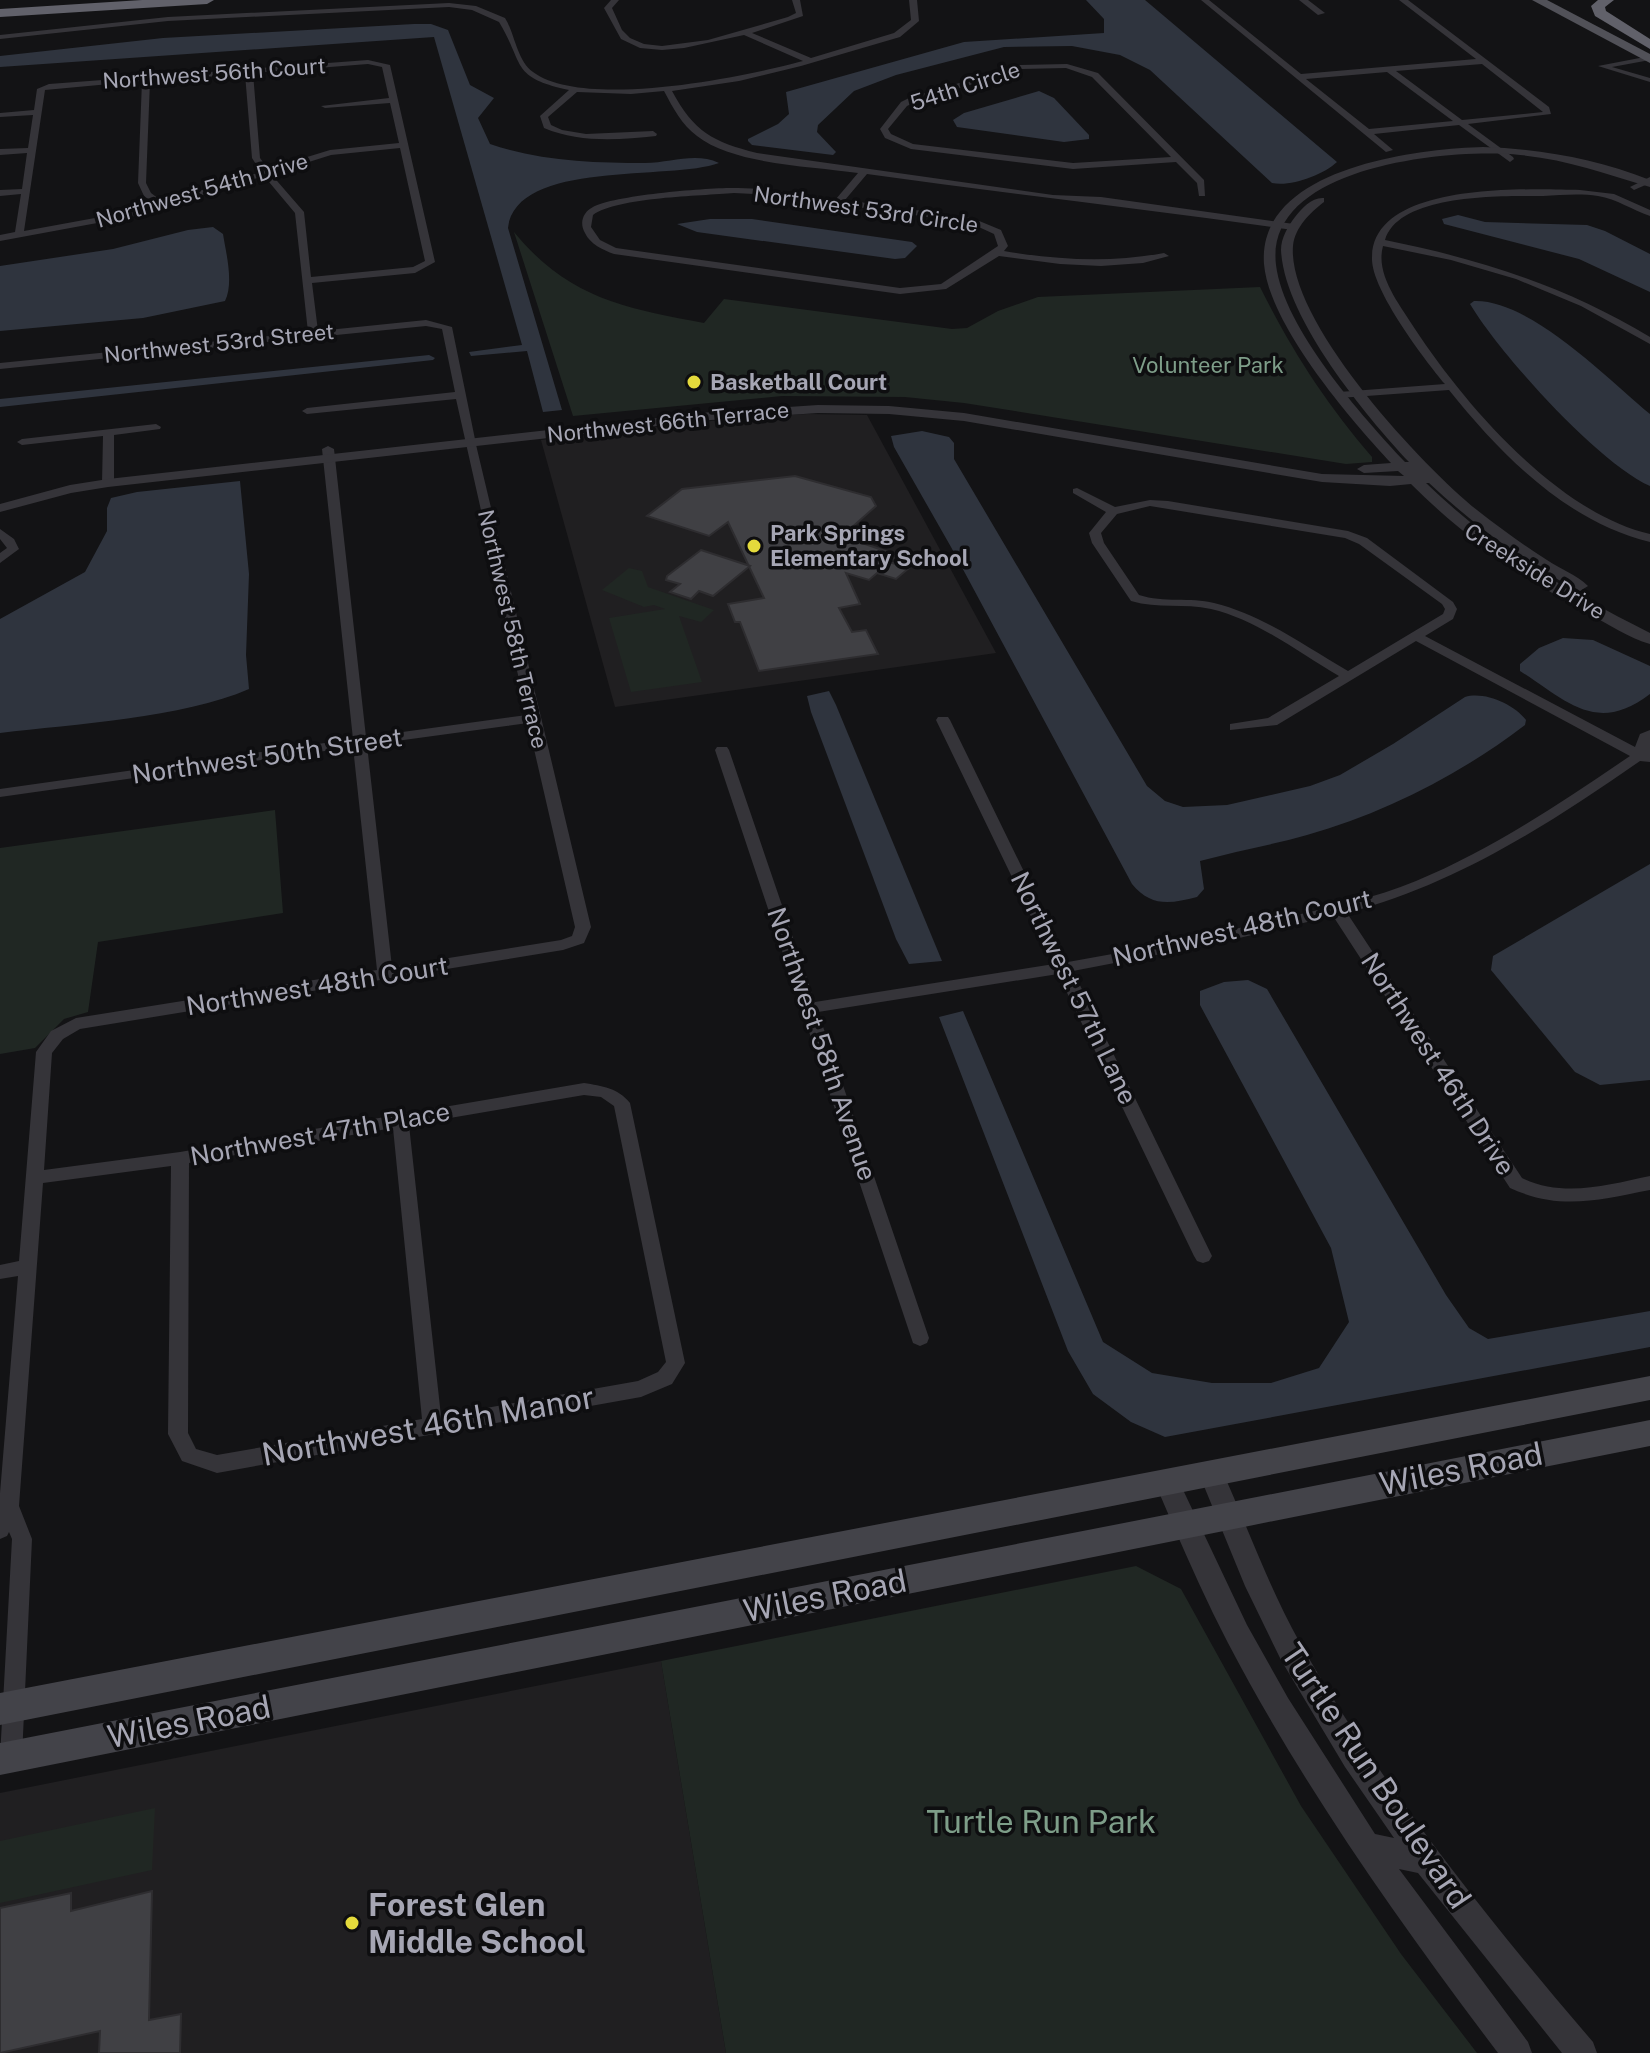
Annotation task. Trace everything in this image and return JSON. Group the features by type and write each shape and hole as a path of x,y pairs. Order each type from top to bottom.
{"highway":[{"path":"0,13 207,0"},
{"path":"1607,0 1598,6 1601,15 1633,32 1650,54"}],"main road":[{"path":"1538,0 1650,54"},
{"path":"1562,0 1650,54"},
{"name":"Wiles Road","path":"7,1708 1650,1388"},
{"name":"Wiles Road","path":"5,1758 1650,1433"}],"street":[{"path":"615,0 608,8 621,34 637,44 681,46 800,14 796,0"},
{"path":"0,37 168,19 449,5 473,8 502,20 528,72 538,79 575,89 620,91 741,78 897,35 915,21 913,0"},
{"path":"1205,0 1389,150"},
{"path":"1303,0 1321,13"},
{"path":"1367,132 1547,114 1546,109 1403,0"},
{"path":"742,31 808,60"},
{"path":"1650,54 1602,66 1650,80"},
{"path":"1298,77 1485,61"},
{"name":"Northwest 56th Court","path":"37,112 41,89 49,86 379,62 386,65 394,100"},
{"name":"54th Circle","path":"1178,159 1073,166 979,156 896,142 888,136 885,124 904,104 922,96 1020,67 1067,66 1095,75 1201,182 1202,194"},
{"path":"1388,69 1460,124 1462,130 1499,155"},
{"path":"249,70 256,158 299,212 313,333"},
{"path":"146,77 142,183 147,194 162,205"},
{"path":"666,87 682,120 705,140 757,156 1053,198 1095,209 1138,210 1292,231 1314,204 1358,180 1425,162 1499,155"},
{"path":"575,89 544,116 547,126 565,134 580,136 653,134"},
{"path":"308,280 424,266 430,262 394,100 325,106"},
{"path":"0,115 37,112 19,235"},
{"name":"Northwest 54th Drive","path":"0,238 78,226 162,205 330,153 403,145"},
{"path":"0,152 31,150"},
{"path":"1275,228 1305,196 1357,170 1422,155 1568,159 1646,186"},
{"path":"957,184 979,156"},
{"path":"838,202 864,172"},
{"name":"Northwest 53rd Circle","path":"734,190 838,202 987,226 1002,238 1003,246 997,253 943,287 915,292 614,251 592,239 585,219 597,208 622,201 734,190"},
{"path":"0,193 26,191"},
{"path":"1650,213 1604,195 1474,193 1420,207 1391,224 1379,242 1376,255 1379,271 1393,300 1448,382 1525,464 1600,521 1650,538"},
{"name":"Creekside Drive","path":"1275,228 1270,258 1277,284 1299,332 1335,390 1412,481 1462,525 1511,561 1650,639"},
{"name":"Creekside Drive","path":"1292,231 1287,251 1295,285 1313,324 1354,388 1419,465 1471,512 1530,556 1650,625"},
{"path":"1379,242 1485,264 1541,283 1575,297 1650,341"},
{"name":"Northwest 53rd Circle","path":"997,253 1070,264 1133,262 1164,256"},
{"path":"663,273 676,261"},
{"name":"Northwest 53rd Street","path":"0,366 437,323"},
{"name":"Northwest 58th Terrace","path":"437,323 447,327 468,438 583,927 579,939"},
{"path":"1335,390 1448,382"},
{"path":"307,411 460,395"},
{"name":"Northwest 66th Terrace","path":"0,496 108,478 640,418 745,402 892,399 966,406 1320,466 1419,465"},
{"name":"Northwest 66th Terrace","path":"640,418 750,412 889,410 964,417 1322,478 1412,481 1432,478"},
{"path":"22,442 156,427"},
{"path":"108,478 109,432"},
{"path":"328,454 385,976"},
{"name":"Northwest 66th Terrace","path":"0,508 108,478"},
{"path":"1077,491 1113,511"},
{"path":"1235,727 1272,722 1449,616 1451,609 1447,602 1363,541 1348,535 1168,504 1129,506 1113,511 1095,533 1098,543 1135,598 1156,604 1208,605 1232,612 1348,676"},
{"path":"0,533 13,549 0,559"},
{"path":"1415,636 1647,756"},
{"name":"Northwest 50th Street","path":"0,793 533,718"},
{"name":"Northwest 57th Lane","path":"943,720 1203,1256"},
{"path":"1647,756 1645,737 1650,734"},
{"name":"Northwest 58th Avenue","path":"722,750 920,1338"},
{"name":"Northwest 48th Court","path":"811,1008 1065,967 1232,936 1337,910 1436,878 1507,843 1647,756"},
{"name":"Northwest 46th Drive","path":"1337,910 1516,1183 1532,1192 1561,1198 1650,1183"},
{"name":"Northwest 48th Court","path":"34,1178 44,1052 57,1035 76,1024 385,976 563,945 579,939"},
{"name":"Northwest 47th Place","path":"34,1178 180,1158 584,1089 605,1092 622,1103 676,1363 665,1378"},
{"path":"400,1119 432,1425"},
{"name":"Northwest 46th Manor","path":"180,1158 178,1434 189,1455 217,1464 641,1389 665,1378"},
{"path":"0,1530 9,1506 34,1178"},
{"path":"0,1272 26,1267"},
{"name":"Turtle Run Boulevard","path":"1211,1474 1259,1590 1290,1651 1352,1751 1506,1964 1582,2053"},
{"name":"Turtle Run Boulevard","path":"1167,1483 1183,1524 1234,1625 1315,1769 1415,1918 1517,2053"},
{"path":"5,1758 22,1539 9,1506"},
{"path":"1368,1847 1429,1861"}],"shaded area":[{"path":"1086,0 1145,0 1337,162 1306,179 1272,183 1150,70 1120,55 1072,46 1004,47 896,75 854,91 818,125 817,132 836,152 833,155 752,145 748,141 789,114 786,92 964,42 1104,33 1104,19"},
{"path":"431,24 448,30 470,85 494,98 478,118 490,144 567,160 645,163 701,158 719,163 566,182 538,191 517,206 508,228 562,410 543,412 527,351 471,356 469,352 522,345 434,37 0,67 0,56 163,38"},
{"path":"1039,91 1054,98 1089,135 1089,139 1064,142 957,127 953,120 964,113"},
{"path":"1458,215 1485,222 1587,225 1605,231 1650,254 1650,292 1579,259 1444,224 1442,219"},
{"path":"710,219 752,219 912,242 917,246 905,258 895,259 697,232 677,224"},
{"path":"213,227 223,234 229,277 225,301 143,318 0,331 0,266 113,249 188,230"},
{"path":"1474,301 1496,304 1543,327 1568,344 1650,414 1650,486 1604,455 1552,405 1484,325 1470,304"},
{"name":"Park Springs Elementary School","path":"807,414 867,415 996,653 615,707 541,440 729,419"},
{"path":"922,431 949,437 954,443 954,459 1147,786 1165,801 1183,807 1227,805 1310,786 1340,775 1465,697 1489,697 1506,704 1521,714 1526,720 1525,725 1448,776 1365,815 1307,835 1200,861 1204,889 1197,897 1162,902 1146,897 1132,884 894,447 891,436"},
{"path":"240,481 249,574 246,655 249,689 193,707 161,713 0,733 0,619 85,572 107,531 107,508 111,498 137,492"},
{"path":"1563,638 1593,640 1650,666 1650,694 1631,706 1598,713 1568,702 1520,671 1520,664 1539,648"},
{"path":"829,691 942,961 909,964 896,939 811,712 807,696"},
{"path":"1650,864 1650,1080 1600,1085 1575,1072 1491,970 1493,956"},
{"path":"1248,980 1267,989 1446,1295 1469,1328 1488,1339 1650,1311 1650,1347 1165,1437 1131,1422 1093,1394 1068,1351 939,1017 963,1011 1103,1342 1152,1373 1212,1383 1271,1383 1319,1368 1349,1322 1331,1248 1200,1005 1200,991 1224,982"},
{"name":"Forest Glen Middle School","path":"661,1661 726,2053 0,2053 0,1793"}],"green space":[{"name":"Volunteer Park","path":"514,232 555,272 599,297 648,312 704,323 724,299 952,329 967,328 998,311 1038,297 1260,287 1310,375 1372,457 1372,462 1346,464 964,403 905,397 782,396 573,416"},
{"path":"629,568 642,571 648,587 714,610 701,622 679,616 702,682 631,692 609,618 665,609 654,605 644,607 602,590"},
{"path":"275,810 283,913 98,942 88,1012 64,1019 35,1048 0,1054 0,848"},
{"name":"Turtle Run Park","path":"1136,1566 1181,1589 1301,1806 1401,1954 1477,2053 726,2053 661,1661"},
{"path":"155,1808 152,1870 0,1903 0,1841"}],"building":[{"path":"795,476 871,497 876,506 842,536 897,555 889,562 909,568 896,579 877,573 869,580 846,573 860,604 839,608 852,632 866,630 878,654 759,671 740,622 735,622 728,604 764,598 728,522 709,536 647,516 682,489"},
{"name":"Park Springs Elementary School","path":"701,550 750,566 713,596 699,591 691,599 670,592 680,584 666,580 667,576"},
{"path":"152,1891 149,2020 181,2014 180,2053 99,2053 100,2031 0,2053 0,1908 71,1893 71,1911"}],"waterway":[{"path":"0,403 429,358"}],"place":[{"name":"Basketball Court","path":"694,382"},
{"name":"Park Springs Elementary School","path":"754,546"},
{"name":"Forest Glen Middle School","path":"352,1923"}]}
